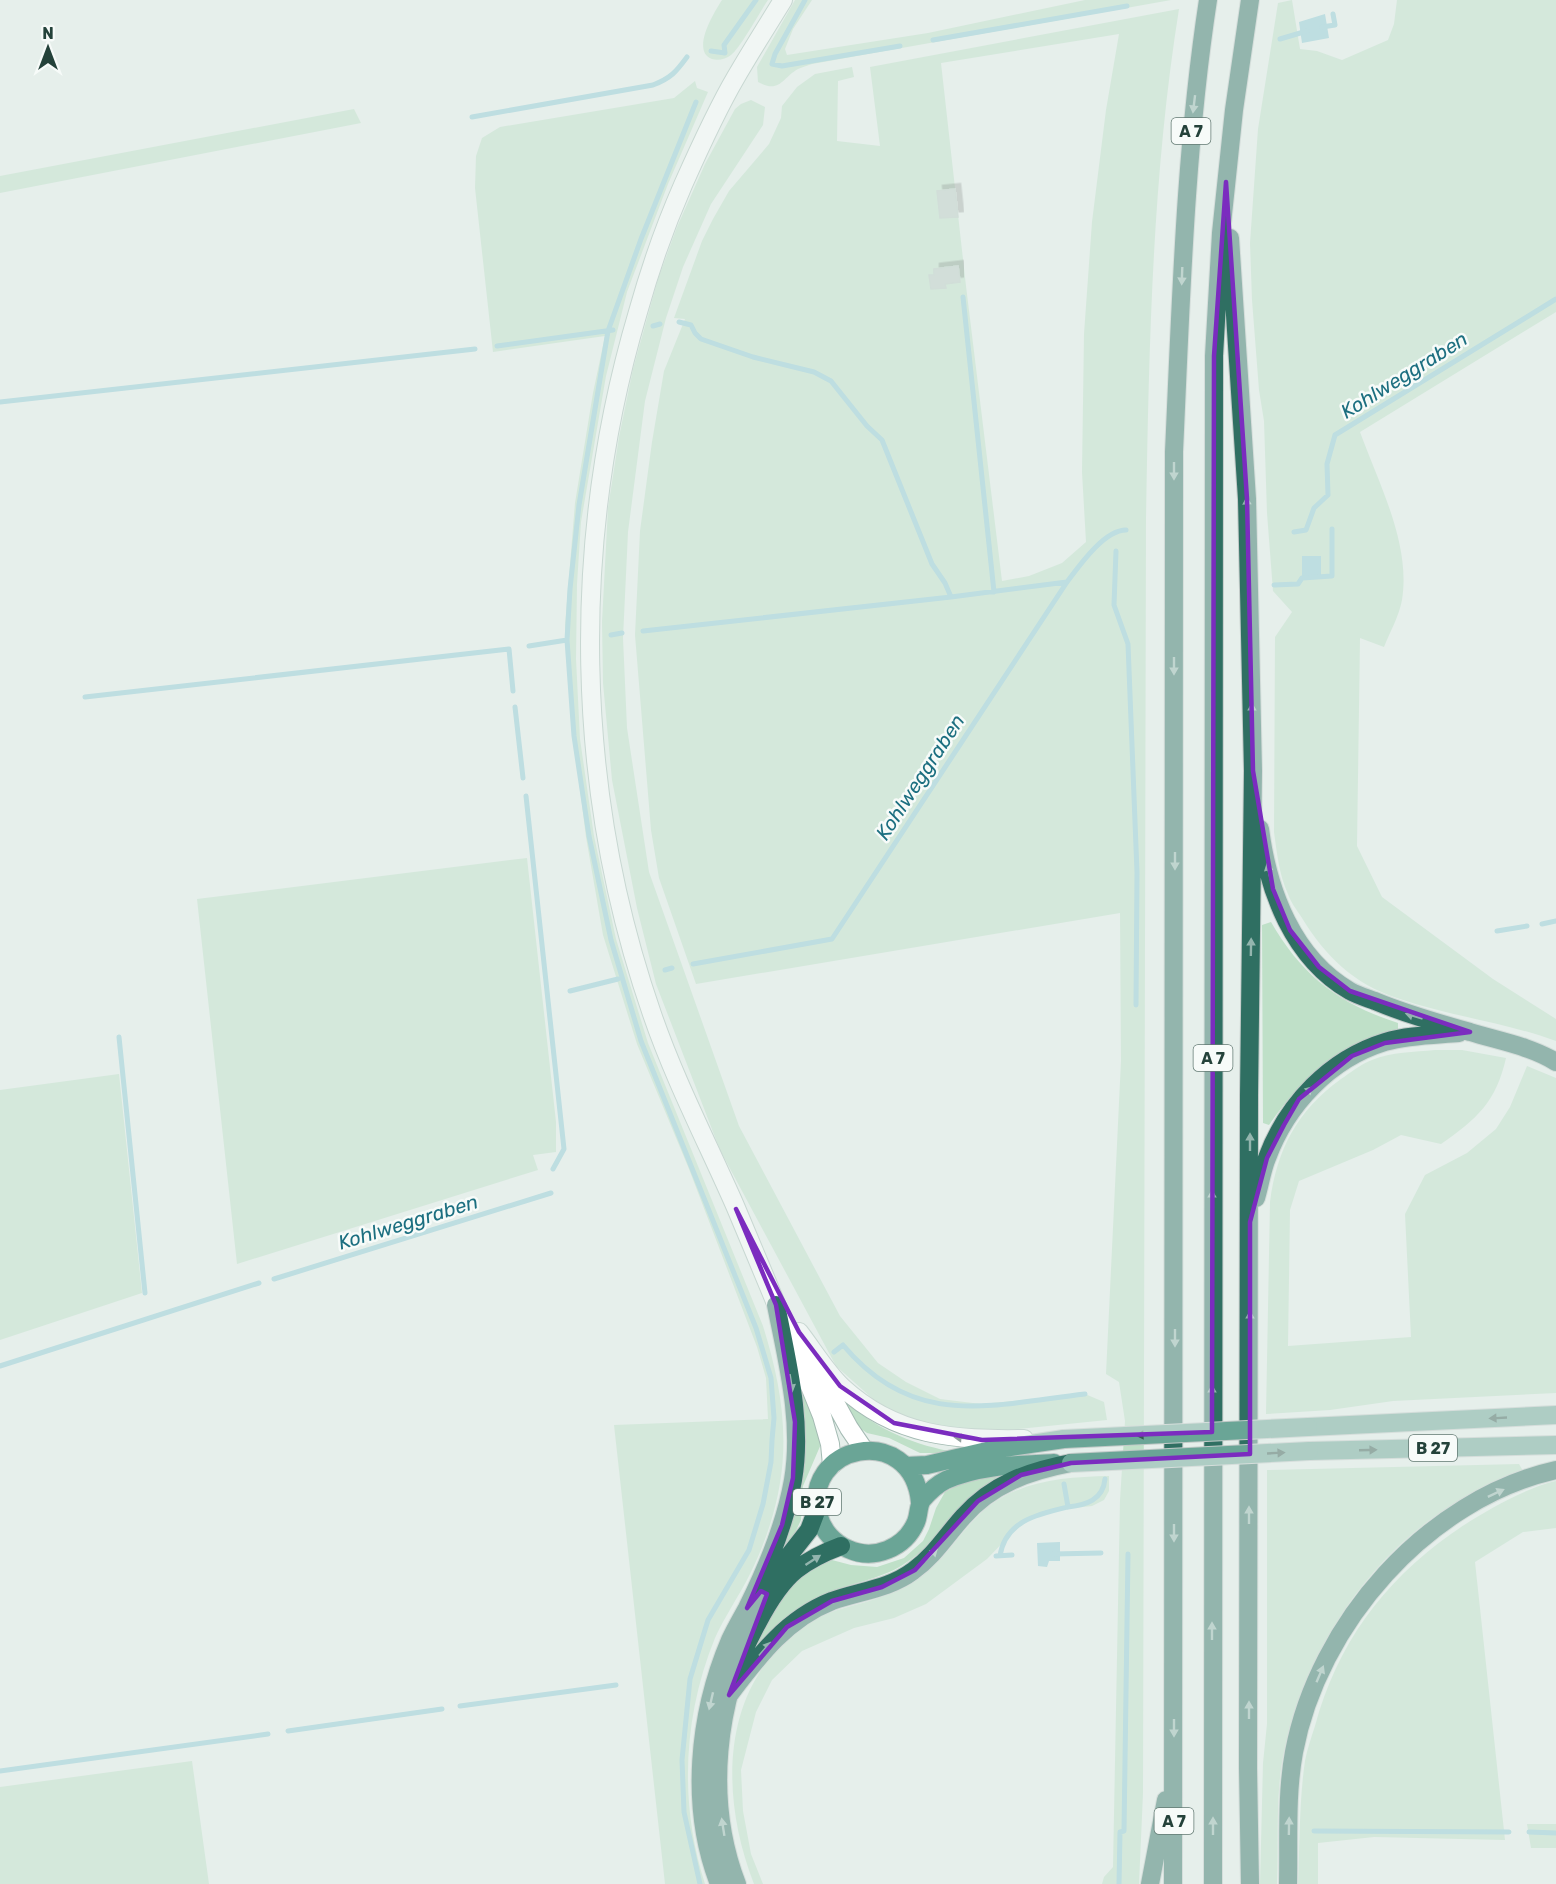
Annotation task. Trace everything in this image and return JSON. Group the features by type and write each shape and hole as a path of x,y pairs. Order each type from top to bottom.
{"highway":[{"name":"A 7","path":"1173,1884 1174,452 1184,217 1191,129 1208,0"},
{"name":"A 7","path":"1213,1884 1214,356 1226,182 1250,0"},
{"path":"1226,182 1246,499 1253,771 1249,1095 1248,1768 1250,1884"},
{"path":"1253,771 1263,845 1273,889 1290,930 1319,967 1350,991 1397,1011 1521,1046 1546,1055 1556,1062"},
{"path":"1250,1222 1271,1149 1299,1099 1325,1074 1352,1056 1385,1042 1419,1036 1470,1032"},
{"path":"719,1884 708,1844 701,1798 702,1753 709,1707 721,1662 782,1525 793,1478 795,1422 792,1389 776,1305"},
{"path":"729,1695 771,1642 808,1612 832,1601 882,1587 904,1577 935,1553 962,1517 978,1501 1021,1475 1071,1462"},
{"path":"1288,1884 1289,1801 1294,1750 1314,1687 1342,1630 1388,1570 1445,1521 1511,1485 1556,1470"},
{"path":"747,1608 809,1530 817,1509"},
{"path":"737,1884 726,1843 718,1751 736,1667 746,1643 779,1589 796,1570 821,1554 841,1546"},
{"path":"1150,1884 1174,1758"}],"main road":[{"path":"783,0 734,79 682,186 650,271 626,353 606,446 593,542 590,702 601,803 614,875 652,1015 822,1416 830,1444 832,1465"},
{"path":"736,1209 829,1394 864,1450 886,1454 906,1466 916,1482 920,1502 916,1522 906,1538 889,1550 879,1553 859,1553 841,1546"},
{"path":"799,1332 840,1386 865,1406 894,1423 955,1438 1064,1439"},
{"name":"B 27","path":"906,1466 927,1465 992,1450 1064,1439 1556,1415"},
{"name":"B 27","path":"920,1502 945,1480 1016,1465 1309,1451 1556,1445"},
{"name":"B 27","path":"841,1546 825,1530 817,1509 818,1490 826,1472 832,1465 847,1455 864,1450"}],"highlighted area":[{"path":"1226,182 1247,499 1253,771 1273,889 1290,930 1319,967 1350,991 1470,1032 1385,1043 1352,1056 1299,1099 1284,1125 1267,1158 1250,1222 1250,1454 1071,1463 1021,1475 978,1501 915,1570 882,1587 832,1601 787,1627 729,1695 767,1594 761,1591 747,1608 782,1525 793,1478 795,1422 776,1305 736,1209 799,1332 840,1386 894,1423 982,1440 1212,1432 1214,356"}],"green space":[{"path":"722,0 768,0 735,51 727,58 714,60 706,55 703,48 704,40 710,21"},
{"path":"795,0 812,0 793,29 785,49 787,55 928,33 1085,0 1171,0 812,64 798,69 776,86 765,85 758,82 757,67"},
{"path":"1292,0 1300,49 1317,51 1342,60 1388,40 1394,24 1397,0 1556,0 1556,312 1360,432 1392,514 1402,557 1404,579 1401,606 1384,647 1360,638 1357,846 1382,897 1493,979 1556,1019 1556,1041 1517,1029 1436,1010 1397,998 1367,985 1342,967 1320,945 1291,900 1280,872 1274,832 1275,637 1292,612 1273,591 1267,513 1264,421 1259,390 1250,243 1258,129 1278,3"},
{"path":"1179,9 1157,199 1147,454 1143,1793 1139,1884 1102,1884 1104,1877 1113,1867 1120,1500 1125,1421 1119,1382 1106,1374 1121,1061 1120,913 696,984 659,878 651,830 635,635 640,531 652,442 664,371 685,319 674,318 702,241 713,219 729,191 769,144 781,118 782,106 797,87 815,74 852,67 854,77 838,81 837,141 880,146 870,67","holes":["1119,34 1106,110 1092,222 1084,334 1082,472 1086,542 1062,563 1029,576 1002,581 941,63"]},
{"path":"695,81 697,88 708,92 668,184 627,292 606,376 581,522 576,659 580,739 594,836 616,939 648,1043 763,1326 774,1364 781,1403 783,1463 775,1506 760,1552 715,1638 696,1698 688,1760 688,1792 691,1823 705,1884 665,1884 614,1425 768,1419 766,1378 757,1347 689,1169 637,1044 603,935 586,837 572,725 565,626 575,503 605,336 493,352 475,188 476,156 482,138 500,127 674,98"},
{"path":"751,100 765,107 763,125 711,204 683,267 666,318 645,401 628,532 623,638 627,728 649,872 739,1126 840,1316 878,1363 906,1382 940,1399 981,1404 1085,1394 1104,1402 1107,1420 999,1431 942,1429 896,1413 873,1399 836,1366 720,1150 656,984 637,908 612,780 603,683 602,622 608,508 633,369 658,279 677,227 705,164 735,109"},
{"path":"354,109 361,123 0,193 0,176"},
{"path":"527,858 556,1122 556,1152 533,1155 538,1170 237,1264 197,899"},
{"path":"1271,922 1296,958 1324,986 1358,1007 1398,1023 1398,1031 1358,1043 1324,1064 1294,1092 1269,1125 1263,1123 1262,925"},
{"path":"1462,1050 1506,1058 1497,1086 1491,1098 1475,1117 1441,1144 1401,1135 1373,1150 1299,1181 1290,1210 1288,1346 1411,1337 1405,1214 1425,1175 1467,1153 1496,1129 1510,1107 1527,1066 1556,1078 1556,1393 1393,1401 1330,1410 1266,1414 1270,1202 1273,1183 1284,1148 1312,1104 1356,1069 1387,1055"},
{"path":"119,1074 142,1293 0,1340 0,1090"},
{"path":"797,1376 806,1388 821,1444 803,1486 801,1520 780,1556 796,1510 799,1493"},
{"path":"842,1399 879,1426 919,1443 949,1451 949,1453 920,1453 889,1438 867,1433 857,1426"},
{"path":"1519,1464 1523,1471 1460,1500 1427,1522 1397,1547 1370,1576 1325,1641 1294,1714 1284,1752 1279,1784 1277,1884 1260,1884 1263,1763 1267,1724 1267,1470"},
{"path":"996,1476 997,1479 961,1506 922,1551 902,1566 812,1600 779,1623 750,1653 769,1615 800,1575 832,1560 851,1565 877,1567 904,1558 923,1541 945,1492 962,1483"},
{"path":"1109,1476 1109,1491 1104,1500 1092,1506 1064,1509 1033,1517 1013,1532 987,1559 926,1604 894,1618 854,1628 802,1651 772,1680 756,1712 741,1770 743,1811 751,1854 763,1884 754,1884 735,1813 732,1777 735,1742 743,1707 758,1676 779,1647 823,1615 883,1596 916,1579 945,1555 978,1516 1006,1495 1039,1483"},
{"path":"1556,1481 1556,1528 1523,1532 1475,1562 1505,1840 1374,1837 1318,1843 1318,1884 1298,1884 1301,1807 1306,1757 1324,1697 1336,1669 1365,1618 1404,1573 1451,1534 1516,1496"},
{"path":"192,1761 209,1884 0,1884 0,1787"},
{"path":"1527,1824 1556,1824 1556,1848 1531,1848"}],"water":[{"path":"1325,14 1329,38 1302,43 1299,22"},
{"path":"1302,556 1321,556 1321,578 1302,578"},
{"path":"1060,1542 1060,1561 1049,1561 1047,1567 1038,1566 1037,1543"}],"building":[{"path":"955,189 958,217 940,218 937,191"},
{"path":"958,266 960,282 945,284 946,288 931,289 929,275 934,275 934,269"}],"waterway":[{"path":"711,51 725,53 724,45 756,0"},
{"path":"805,0 775,54 772,64 782,66 900,46"},
{"path":"933,40 1127,6"},
{"path":"1322,27 1335,25 1333,14"},
{"path":"1280,39 1307,31"},
{"path":"472,117 653,85 673,74 687,57"},
{"path":"696,102 641,239 608,331 579,505 567,640 574,736 589,836 611,940 641,1041 756,1328 771,1378 774,1418 771,1462 763,1504 749,1550 708,1620 690,1679 682,1760 684,1812 700,1884"},
{"path":"963,297 994,592"},
{"name":"Kohlweggraben","path":"1294,532 1306,530 1314,508 1328,495 1327,464 1335,435 1556,299"},
{"path":"679,322 691,325 701,339 753,357 814,372 831,381 867,426 882,440 932,564 951,597"},
{"path":"653,326 660,324"},
{"path":"497,346 613,330"},
{"path":"0,402 475,349"},
{"path":"1274,585 1298,584 1302,578 1332,576 1332,529"},
{"name":"Kohlweggraben","path":"693,964 832,939 1067,582 1101,542 1109,536 1126,530"},
{"path":"1116,551 1114,605 1128,644 1137,872 1136,1005"},
{"path":"643,631 1067,582"},
{"path":"611,635 622,633"},
{"path":"529,646 567,640"},
{"path":"85,697 509,649 513,691"},
{"path":"515,707 523,778"},
{"path":"526,796 564,1149 553,1169"},
{"path":"1542,924 1556,921"},
{"path":"1497,931 1527,926"},
{"name":"Kohlweggraben","path":"665,970 672,968"},
{"name":"Kohlweggraben","path":"570,991 618,979"},
{"path":"119,1037 145,1293"},
{"name":"Kohlweggraben","path":"274,1279 551,1193"},
{"name":"Kohlweggraben","path":"0,1366 259,1283"},
{"path":"834,1352 843,1345 870,1372 897,1390 926,1401 985,1406 1085,1394"},
{"path":"1068,1507 1087,1503 1097,1497 1104,1486 1105,1479"},
{"path":"1000,1556 1003,1544 1016,1527 1035,1516 1068,1507 1064,1484"},
{"path":"1053,1554 1101,1553"},
{"path":"1119,1884 1120,1832 1124,1831 1128,1554"},
{"path":"996,1556 1012,1555"},
{"path":"460,1706 616,1685"},
{"path":"288,1731 442,1709"},
{"path":"0,1771 268,1734"},
{"path":"1314,1831 1509,1832"},
{"path":"1529,1832 1556,1833"}]}
